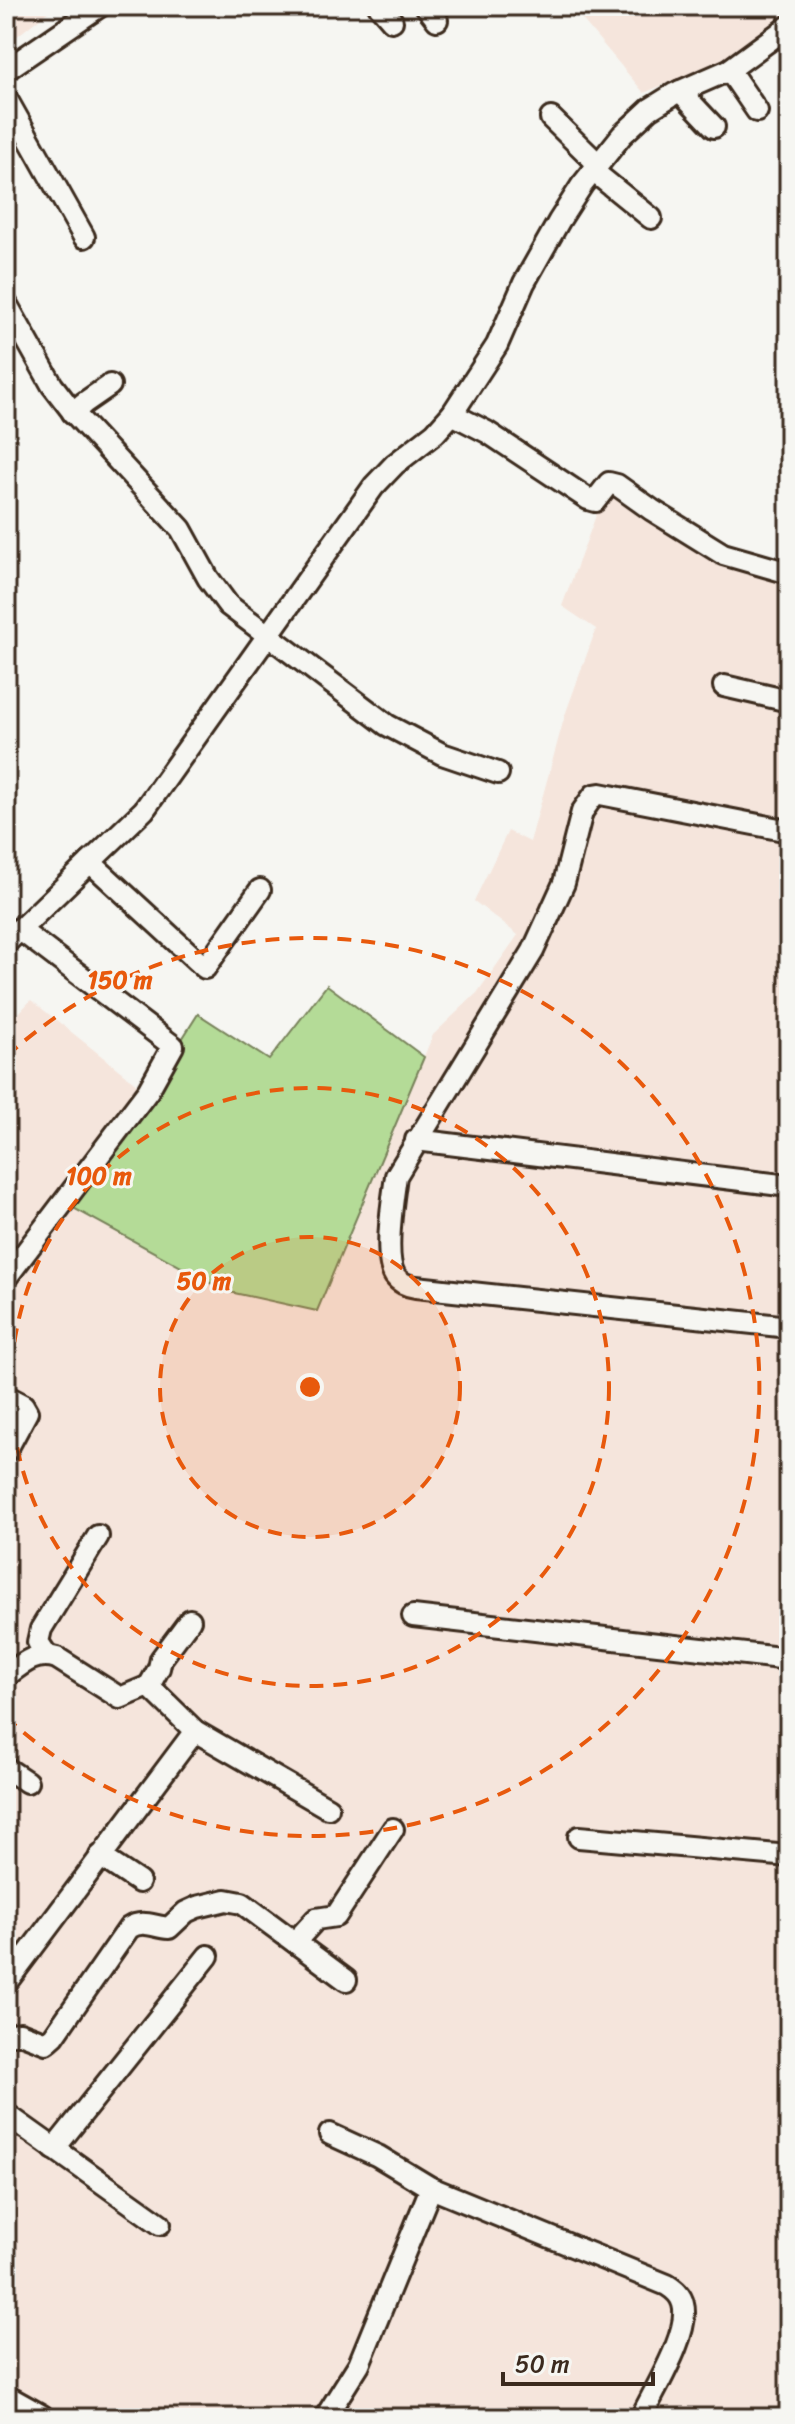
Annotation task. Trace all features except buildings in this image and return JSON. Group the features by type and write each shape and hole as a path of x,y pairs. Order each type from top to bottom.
{"main road":[{"path":"6,2399 40,2418"}],"street":[{"path":"6,70 100,6"},
{"path":"6,1278 148,1091 173,1046 13,936 144,810 374,486 395,464 435,433 452,414 497,345 524,283 559,221 596,167 650,109 680,91 729,70 789,26"},
{"path":"729,70 757,111"},
{"path":"680,91 714,127"},
{"path":"6,98 84,237"},
{"path":"551,118 596,167 651,218"},
{"path":"6,303 52,385 73,413 172,519 228,605 387,725 442,754 498,773"},
{"path":"73,413 110,385"},
{"path":"452,414 487,432 588,499 595,501 609,483 617,485 723,554 789,573"},
{"path":"724,686 789,701"},
{"path":"789,831 594,795 582,812 564,883 533,951 396,1176 392,1207 392,1268 395,1275 408,1286 789,1327"},
{"path":"90,862 205,968 260,890"},
{"path":"416,1140 789,1186"},
{"path":"6,1396 23,1405 27,1412 6,1451"},
{"path":"46,1654 38,1642 41,1629 98,1536"},
{"path":"413,1616 789,1659"},
{"path":"6,1676 35,1655 46,1654 120,1698 149,1686 161,1659 190,1620"},
{"path":"149,1686 195,1731 328,1808"},
{"path":"6,1983 195,1731"},
{"path":"6,1768 27,1782"},
{"path":"295,1942 316,1919 336,1916 393,1829"},
{"path":"579,1837 789,1856"},
{"path":"100,1856 139,1882"},
{"path":"6,2035 20,2033 43,2043 51,2039 129,1928 136,1923 169,1928 186,1912 222,1900 236,1900 346,1980"},
{"path":"54,2149 208,1956"},
{"path":"6,2114 160,2224"},
{"path":"330,2134 378,2156 431,2188 667,2285 677,2292 683,2302 683,2328 641,2418"},
{"path":"325,2418 359,2364 431,2188"},
{"path":"337,2418 380,2348"}],"shaded area":[{"path":"6,6 55,6 6,45"},
{"path":"571,6 789,6 789,12 754,46 644,93"},
{"path":"609,481 723,560 789,573 789,2418 6,2418 6,1027 31,1000 148,1093 317,1311 433,1035 477,993 518,935 474,901 508,831 530,842 565,715 596,629 562,606"}],"green space":[{"path":"327,985 424,1057 317,1311 225,1291 66,1204 148,1093 198,1014 269,1060"}]}
